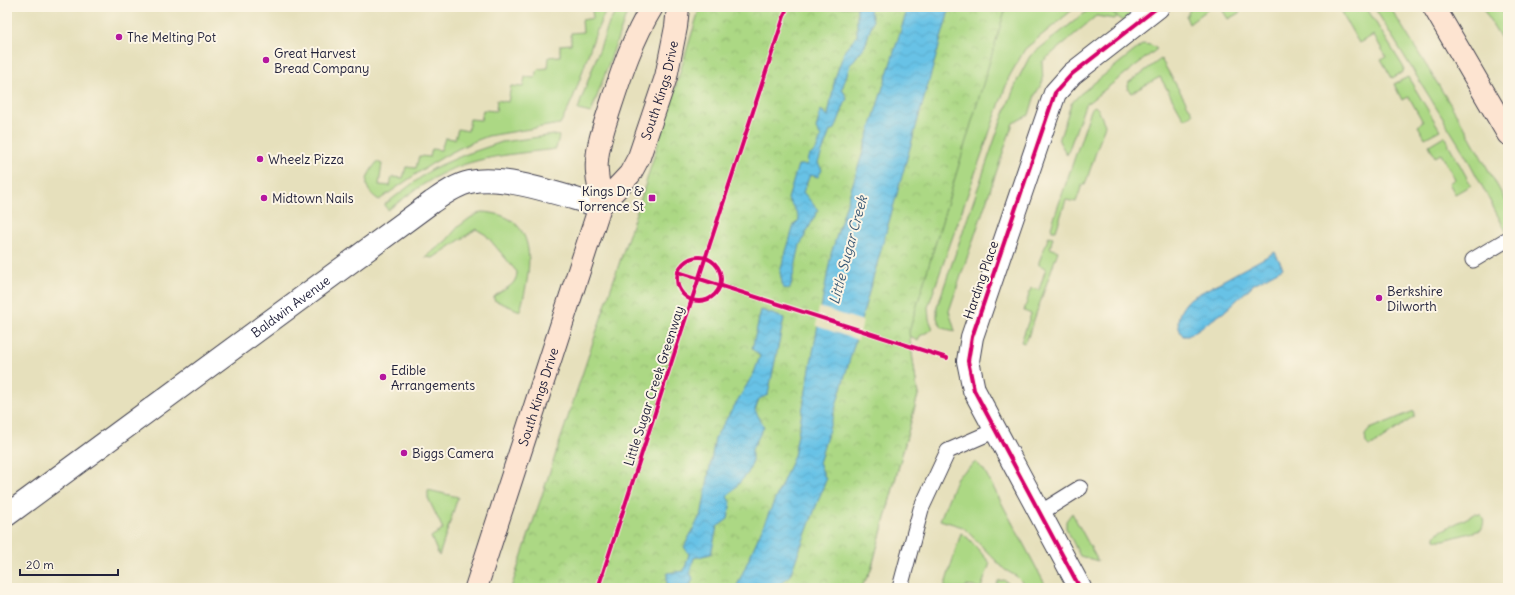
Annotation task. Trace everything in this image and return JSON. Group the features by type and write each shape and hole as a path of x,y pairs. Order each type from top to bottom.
{"main road":[{"name":"South Kings Drive","path":"476,588 600,206 601,202 596,163 602,133 624,64 652,7"},
{"name":"South Kings Drive","path":"600,206 630,174 639,157 666,77 676,28 678,7"},
{"path":"1434,7 1508,134"}],"street":[{"name":"Harding Place","path":"1080,588 974,390 968,361 969,350 972,337 1055,94 1072,74 1158,7"},
{"name":"Baldwin Avenue","path":"7,515 453,188 470,182 491,180 511,182 600,206"}],"lane":[{"path":"1473,260 1508,239"},
{"path":"900,588 921,509 948,451 996,430"},
{"path":"1040,513 1080,488"}],"green space":[{"path":"599,7 608,7 595,36 574,96 560,124 488,136 445,156 379,200 373,196 367,187 367,182 370,173 377,162 382,164 379,185 390,186 392,177 403,178 406,167 416,168 419,156 430,157 432,149 441,150 445,138 455,139 458,129 468,131 470,119 481,120 483,110 496,111 497,100 508,102 511,86 523,87 525,77 535,78 538,69 548,68 549,57 560,56 560,45 571,44 571,33 583,32 582,20 593,18 592,10"},
{"path":"619,7 629,7 591,113 578,110 609,23"},
{"path":"700,7 1006,7 909,332 918,395 871,570 861,588 511,588 643,192"},
{"path":"950,7 1076,7 1025,49 1009,77 928,307 929,319 933,329 920,336 918,341 909,336 918,395 871,570 861,588 778,588"},
{"path":"1107,7 1139,7 1122,21"},
{"path":"1115,7 1121,14 1114,19 1096,16 1042,62 1043,81 1035,95 1029,115 1013,123 949,311 955,331 942,328 937,318 937,307 1001,121 1018,79 1030,56 1091,8"},
{"path":"1191,7 1211,7 1189,24 1186,17"},
{"path":"1225,7 1241,7 1239,13 1228,19 1223,11"},
{"path":"1338,7 1366,7 1404,68 1403,72 1392,78 1381,59 1386,57 1374,35 1359,43"},
{"path":"1374,7 1390,7 1465,128 1508,205 1508,235 1466,156"},
{"path":"1482,7 1500,7 1508,22 1508,50"},
{"path":"1143,44 1151,45 1157,49 1085,105 1067,155 1059,141 1071,104 1079,95"},
{"path":"1161,59 1193,114 1184,119 1160,77 1131,93 1128,90 1128,83"},
{"path":"1408,77 1440,130 1425,138 1418,126 1423,122 1409,97 1402,100 1394,84"},
{"path":"1095,106 1098,109 1105,125 1085,185 1082,185 1076,202 1066,200 1056,231 1052,231 1051,227 1091,110"},
{"path":"554,135 559,136 556,149 478,160 448,171 428,182 388,210 384,205 432,169 464,155 502,142"},
{"path":"1444,136 1471,185 1455,194 1449,183 1455,179 1441,154 1435,157 1429,145"},
{"path":"481,212 500,215 514,222 523,233 528,246 529,262 520,311 494,300 496,295 513,283 517,276 517,272 486,235 476,229 433,258 425,257 446,241 458,227"},
{"path":"1049,236 1053,237 1050,248 1058,251 1028,337 1024,343 1021,342 1031,314 1024,311 1031,288 1039,290 1046,268 1039,265 1039,262"},
{"path":"1414,411 1414,417 1373,445 1369,446 1366,443 1365,435 1370,429"},
{"path":"976,462 984,470 1047,588 1028,588 1016,576 1005,570 963,527 940,520 957,477"},
{"path":"428,490 458,497 439,556 431,537 443,529 428,498"},
{"path":"1072,513 1098,561 1080,556 1066,528 1066,521"},
{"path":"1475,514 1481,515 1484,520 1481,530 1444,540 1435,539 1437,533"},
{"path":"961,533 968,538 990,563 981,588 966,586 965,588 944,588"},
{"path":"1004,580 1015,588 996,588 998,581"}],"water":[{"path":"857,7 871,7 870,10 873,20 865,46 850,65 842,89 847,98 835,129 830,131 818,163 822,170 818,177 810,175 803,192 818,210 800,245 790,289 783,288 780,272 794,225 799,220 797,213 788,199 798,165 807,165 808,157 816,150 821,137 816,129 821,110 828,116 835,78 845,50 857,36"},
{"name":"Little Sugar Creek","path":"908,7 950,7 819,463 826,480 790,575 777,588 736,588 794,456 831,254"},
{"path":"1275,252 1283,268 1254,284 1224,312 1188,336 1183,336 1178,326 1178,320 1181,311 1191,298"},
{"path":"761,310 784,318 768,395 759,399 755,410 764,427 752,449 752,463 748,473 727,497 731,502 728,519 717,527 711,554 694,558 690,572 693,579 689,588 667,588 667,573 684,571 689,554 684,547 702,512 715,438 754,373 760,356 752,349"}],"pier":[{"path":"819,307 863,321 858,340 816,326"}],"cycle path":[{"name":"Little Sugar Creek Greenway","path":"598,588 787,7"},
{"path":"1080,588 974,390 968,361 972,337 1055,93 1072,74 1158,7"},
{"path":"695,257 703,257 715,263 721,275 721,279 721,283 715,295 703,301 695,301 683,295 677,283 677,275 683,263 695,257"},
{"path":"678,272 947,358"}],"place":[{"name":"The Melting Pot","path":"119,37"},
{"name":"Great Harvest Bread Company","path":"266,60"},
{"name":"Wheelz Pizza","path":"260,159"},
{"name":"Midtown Nails","path":"264,198"},
{"name":"Kings Dr & Torrence St","path":"652,198"},
{"name":"Berkshire Dilworth","path":"1379,298"},
{"name":"Edible Arrangements","path":"383,377"},
{"name":"Biggs Camera","path":"404,453"}]}
